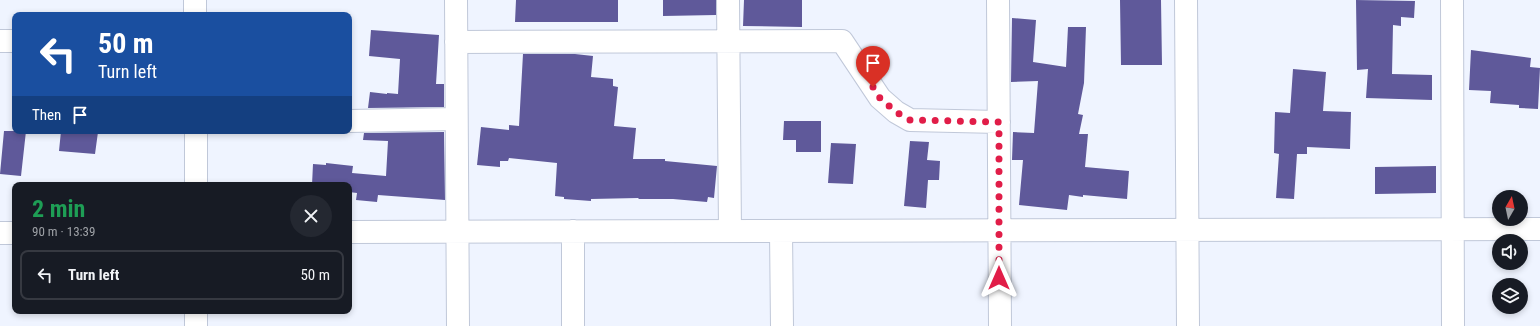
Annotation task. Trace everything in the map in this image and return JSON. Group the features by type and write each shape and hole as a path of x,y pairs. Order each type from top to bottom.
{"street":[{"path":"195,0 195,12"},
{"path":"456,0 458,326"},
{"path":"728,0 730,231"},
{"path":"998,0 1000,326"},
{"path":"1186,0 1188,326"},
{"path":"1452,0 1453,326"},
{"path":"0,41 12,41"},
{"path":"456,42 842,41 880,98 896,112 910,120 999,122"},
{"path":"352,121 456,119"},
{"path":"196,134 196,182"},
{"path":"352,232 1540,229"},
{"path":"573,231 573,326"},
{"path":"781,231 782,326"},
{"path":"0,233 12,233"},
{"path":"196,314 196,326"}],"building":[{"path":"516,0 618,0 618,22 515,22"},
{"path":"663,0 716,0 716,15 663,16"},
{"path":"744,0 802,0 802,27 743,26"},
{"path":"1120,0 1161,0 1162,65 1121,65"},
{"path":"1356,0 1415,1 1414,18 1401,17 1401,26 1393,25 1392,74 1432,75 1432,100 1366,98 1368,69 1357,70"},
{"path":"1012,18 1036,20 1033,62 1066,67 1068,27 1086,27 1084,83 1078,114 1083,115 1079,134 1088,134 1085,167 1129,171 1127,199 1069,195 1067,210 1019,205 1023,160 1012,160 1013,132 1034,133 1038,81 1011,82"},
{"path":"371,30 439,35 436,84 444,84 444,107 368,108 370,92 398,94 400,59 369,56"},
{"path":"1471,50 1531,58 1530,67 1540,68 1538,109 1519,108 1519,105 1490,103 1491,91 1469,90"},
{"path":"523,54 575,54 593,56 591,77 613,79 613,86 618,87 614,126 636,128 633,159 665,159 665,161 717,166 714,198 708,197 707,202 638,198 591,199 591,201 564,199 564,197 555,196 557,163 509,158 508,161 500,161 500,167 477,165 481,127 509,130 509,125 519,126"},
{"path":"1293,69 1326,72 1323,111 1351,112 1350,149 1307,147 1307,154 1297,154 1294,199 1276,198 1279,154 1274,153 1275,112 1290,113"},
{"path":"784,121 821,121 821,152 796,152 796,140 783,140"},
{"path":"4,131 12,131 12,134 26,134 21,176 0,174"},
{"path":"444,132 445,200 378,195 377,202 356,200 357,193 352,192 352,182 312,182 313,164 326,165 326,163 353,166 352,173 386,176 388,141 363,140 364,133"},
{"path":"61,134 98,134 95,154 59,151"},
{"path":"910,141 929,142 927,160 940,161 939,180 928,180 926,208 904,206"},
{"path":"831,143 856,144 853,184 828,183"},
{"path":"1436,166 1436,193 1375,194 1375,167"}],"route":[{"path":"873,87 880,98 896,112 910,120 999,122 999,278"}]}
